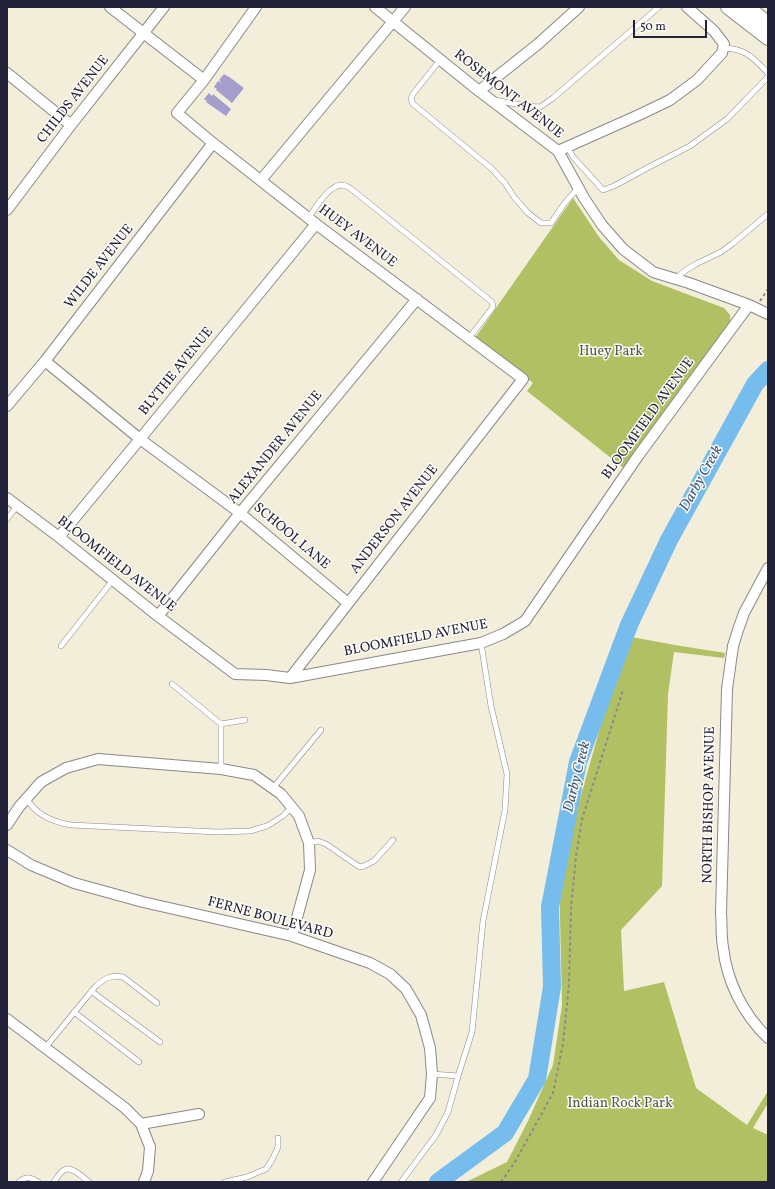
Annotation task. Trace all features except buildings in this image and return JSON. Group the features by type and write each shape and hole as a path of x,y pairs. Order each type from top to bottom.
{"main road":[{"path":"728,7 768,38"},
{"path":"748,7 768,24"}],"street":[{"path":"110,7 204,80 256,7"},
{"name":"CHILDS AVENUE","path":"7,210 71,125 164,7"},
{"name":"ROSEMONT AVENUE","path":"375,7 489,99 563,149 578,188 602,225 624,249 653,272 768,314"},
{"path":"262,180 405,7"},
{"path":"479,91 538,44 579,7"},
{"path":"563,149 670,100 697,80 722,53 724,44 714,31 687,7"},
{"path":"7,73 71,125"},
{"name":"HUEY AVENUE","path":"204,80 178,113 213,143 262,180 312,221 523,379"},
{"name":"WILDE AVENUE","path":"7,406 45,361 213,143"},
{"name":"BLYTHE AVENUE","path":"59,537 140,439 312,221"},
{"name":"ALEXANDER AVENUE","path":"158,616 240,513 417,299"},
{"name":"BLOOMFIELD AVENUE","path":"7,498 235,674 266,675 290,678 481,643 503,634 525,621 638,456 752,307"},
{"name":"SCHOOL LANE","path":"45,361 140,439 240,513 348,603"},
{"name":"ANDERSON AVENUE","path":"290,678 523,379"},
{"name":"NORTH BISHOP AVENUE","path":"768,568 744,613 738,630 733,646 727,689 721,913 722,946 726,966 732,984 740,1002 768,1038"},
{"path":"7,825 19,807 41,782 66,768 98,759 221,769 254,775 280,794 300,816 309,844 310,870 292,936"},
{"name":"FERNE BOULEVARD","path":"7,850 31,865 74,883 143,902 292,936 370,963 390,974 406,989 421,1015 430,1048 432,1074 430,1098 373,1182"},
{"path":"7,1019 125,1108 141,1124 150,1147 148,1171 144,1182"},
{"path":"141,1124 199,1114"}],"lane":[{"path":"489,99 540,107 553,98 659,7"},
{"path":"723,48 735,49 749,54 768,73"},
{"path":"440,60 413,94 413,104 491,168 505,183 514,197 528,213 541,223 551,223 564,204 578,188"},
{"path":"563,149 574,158 603,190 614,186 690,146 727,119 768,77"},
{"path":"312,221 330,190 342,184 350,188 492,302 493,308 469,338"},
{"path":"675,279 696,264 721,252 768,214"},
{"path":"7,519 18,506"},
{"path":"62,646 113,580"},
{"path":"401,1182 436,1134 448,1112 472,1032 483,921 505,810 507,774 491,706 481,643"},
{"path":"172,684 221,724 245,720"},
{"path":"221,724 221,769"},
{"path":"272,788 321,730"},
{"path":"27,799 31,806 57,822 218,832 250,831 267,826 292,807"},
{"path":"309,844 318,841 326,844 358,866 362,867 374,861 392,840"},
{"path":"45,1048 91,991 103,979 118,976 123,978 157,1003"},
{"path":"91,991 160,1042"},
{"path":"74,1012 139,1062"},
{"path":"432,1074 458,1076"},
{"path":"225,1182 247,1177 266,1169 278,1147 278,1138"},
{"path":"54,1182 65,1169 68,1168 72,1169 89,1182"},
{"path":"19,1182 22,1179 29,1177 38,1182"}],"path":[{"path":"752,307 768,289"},
{"path":"501,1182 553,1093 563,1044 569,984 571,908 578,841 582,819 623,690"}],"green space":[{"name":"Huey Park","path":"573,198 599,237 619,260 652,281 724,308 730,315 731,327 626,470 527,391 533,383 475,338"},
{"name":"Indian Rock Park","path":"626,636 725,653 724,658 674,652 668,694 662,886 621,930 624,991 664,982 696,1088 747,1125 768,1091 768,1103 753,1128 768,1135 768,1182 466,1182 507,1162 528,1121 553,1065 562,1005 559,873"}],"waterway":[{"name":"Darby Creek","path":"438,1182 505,1133 537,1079 552,987 550,907 578,762 629,625 669,540 755,384 768,370"}]}
